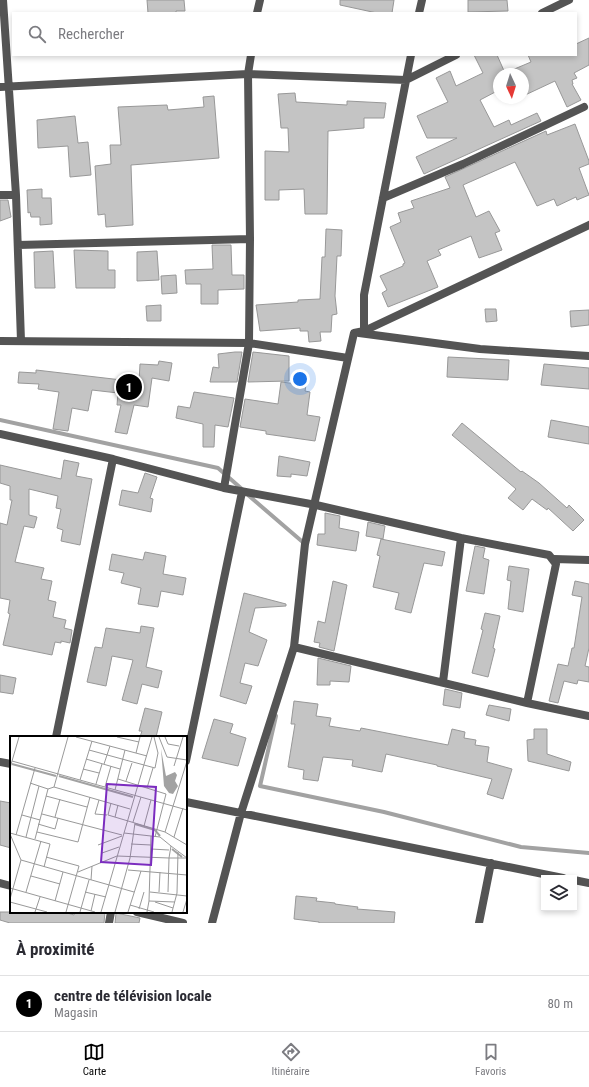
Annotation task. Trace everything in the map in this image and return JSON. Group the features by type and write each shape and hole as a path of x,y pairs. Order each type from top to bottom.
{"street":[{"path":"3,0 4,87 16,195 21,341"},
{"path":"258,12 260,0"},
{"path":"419,12 422,0"},
{"path":"544,12 568,0"},
{"path":"224,488 248,343 250,239 248,74 251,56"},
{"path":"364,331 364,294 411,56"},
{"path":"4,87 248,74 406,80 454,56"},
{"path":"383,198 463,164 584,107"},
{"path":"0,196 16,195"},
{"path":"354,333 364,331 589,225"},
{"path":"18,245 250,239"},
{"path":"354,333 480,349 589,356"},
{"path":"212,923 241,813 294,647 305,544 316,505 354,333"},
{"path":"0,341 248,343 348,358"},
{"path":"0,434 113,459 242,492 316,505 461,538 549,555 554,559 556,564 527,703"},
{"path":"56,736 113,459"},
{"path":"187,756 242,492"},
{"path":"443,682 461,538"},
{"path":"554,559 589,560"},
{"path":"294,647 527,703 589,716"},
{"path":"0,762 10,764"},
{"path":"187,802 549,875"},
{"path":"479,923 491,863"},
{"path":"577,881 589,883"},
{"path":"0,884 10,886"},
{"path":"109,923 111,913"},
{"path":"141,913 184,923"}],"building":[{"path":"147,0 184,0 185,11 148,12"},
{"path":"340,0 394,0 392,12 372,12 340,5"},
{"path":"468,0 507,0 508,11 468,12"},
{"path":"589,38 589,65 574,73 577,78 572,80 572,84 581,100 567,107 555,81 529,93 529,68 517,68 531,62 528,56 577,56 577,44"},
{"path":"474,56 497,56 503,68 493,68 493,93 480,100 494,127 509,120 511,125 537,113 541,121 424,174 416,157 457,138 427,138 417,116 448,102 436,78 450,71 456,86 483,73"},
{"path":"295,93 296,102 347,105 347,101 386,103 384,118 364,118 364,128 328,131 327,214 305,214 304,189 279,190 279,200 265,200 265,151 289,152 288,128 281,128 278,94"},
{"path":"214,96 219,158 131,165 133,225 106,227 105,214 98,215 95,166 111,164 110,145 121,145 118,107 167,105 168,110 204,107 203,97"},
{"path":"75,116 78,143 88,142 91,175 70,177 68,146 38,148 37,120"},
{"path":"575,124 589,161 589,164 579,168 589,195 577,200 576,197 557,206 554,199 537,206 515,162 463,185 476,217 489,211 500,231 495,233 502,250 479,258 471,236 438,250 441,255 427,261 438,287 388,307 382,293 387,290 380,276 403,266 405,263 390,227 401,222 398,213 414,208 411,201 450,188 445,177 546,131 547,135"},
{"path":"42,189 42,198 51,198 52,224 40,225 40,217 31,217 30,212 28,213 27,190"},
{"path":"0,200 8,200 11,217 0,221"},
{"path":"326,229 342,230 341,256 337,256 335,296 337,314 332,315 331,332 320,332 321,341 309,342 308,331 300,331 300,328 260,331 256,305 320,299 322,257 325,257"},
{"path":"212,245 231,245 232,275 244,275 244,289 218,290 218,304 201,304 201,284 186,284 185,270 213,269"},
{"path":"74,250 108,251 108,270 115,270 115,288 76,288"},
{"path":"53,251 55,288 35,288 34,252"},
{"path":"157,251 159,280 137,281 137,252"},
{"path":"176,275 177,293 162,294 161,276"},
{"path":"161,305 161,321 147,321 146,306"},
{"path":"485,309 496,309 497,321 486,322"},
{"path":"589,310 589,325 571,327 570,311"},
{"path":"242,352 237,382 210,382 213,367 219,368 218,354"},
{"path":"253,352 289,356 289,381 248,382"},
{"path":"448,357 509,360 508,380 447,377"},
{"path":"159,361 172,363 169,381 152,378 148,407 134,405 127,434 115,432 121,405 117,405 118,393 92,390 88,411 72,408 68,431 53,429 59,392 38,389 39,384 18,383 19,372 36,373 36,370 139,382 140,364 158,365"},
{"path":"544,364 589,368 589,389 541,385"},
{"path":"281,382 306,385 305,391 310,392 307,415 320,417 315,441 266,434 266,431 240,427 245,399 278,404"},
{"path":"194,392 234,398 228,427 215,425 214,447 203,447 203,424 176,418 178,406 190,408"},
{"path":"551,420 589,427 589,444 548,437"},
{"path":"462,423 521,472 522,471 539,483 567,508 569,505 584,520 573,531 548,508 547,510 532,499 523,510 508,498 516,489 452,435"},
{"path":"279,456 310,462 307,476 291,474 291,477 277,476"},
{"path":"64,460 79,463 76,476 92,479 80,545 61,541 63,530 57,528 61,509 56,508 58,496 29,489 29,515 37,517 34,528 24,526 15,562 44,568 41,579 52,581 48,600 56,602 53,617 66,620 64,628 72,630 70,643 61,641 61,643 55,642 52,655 3,645 10,614 8,613 10,600 0,598 0,523 7,525 12,500 10,500 10,486 0,483 0,465 61,479"},
{"path":"145,473 157,477 150,498 153,499 151,512 119,505 122,490 138,493"},
{"path":"325,513 340,516 339,528 359,532 356,551 317,545 318,534 325,534"},
{"path":"368,522 385,526 383,539 366,536"},
{"path":"381,539 445,552 442,566 424,563 411,613 395,609 399,593 373,587 380,556 377,555"},
{"path":"475,546 485,548 483,558 489,560 484,594 466,591"},
{"path":"145,552 166,556 163,574 186,578 183,595 161,591 158,607 138,604 141,588 121,583 124,573 109,570 112,554 143,560"},
{"path":"509,566 529,569 523,612 508,609 511,581 507,580"},
{"path":"333,581 347,585 334,651 319,647 320,643 314,642 318,621 325,623"},
{"path":"575,581 589,584 589,648 585,666 589,667 589,682 578,680 577,684 564,681 558,703 549,701 558,664 568,666 572,648 574,648 582,597 572,595"},
{"path":"244,593 286,604 286,606 255,608 249,632 267,640 258,666 245,663 240,683 252,686 246,704 220,696"},
{"path":"485,613 500,616 493,648 495,649 488,677 472,673 483,630 481,629"},
{"path":"141,626 154,628 146,667 162,671 158,688 142,684 137,704 122,700 133,660 112,656 106,686 87,682 95,647 102,648 106,628 140,633"},
{"path":"318,658 351,666 349,682 330,681 330,685 317,685"},
{"path":"0,675 16,678 13,694 0,692"},
{"path":"445,689 462,693 460,708 443,705"},
{"path":"294,701 318,704 316,716 331,718 329,726 360,731 361,728 448,745 452,729 465,732 464,738 476,740 475,745 489,747 487,762 512,769 503,799 487,794 492,779 386,754 382,772 352,766 353,760 323,757 318,781 303,779 304,770 288,767 295,724 291,724"},
{"path":"489,705 511,709 509,721 486,715"},
{"path":"145,708 162,712 156,736 140,736 142,731 139,731"},
{"path":"214,719 233,724 230,733 246,738 238,766 202,758"},
{"path":"534,729 547,729 547,754 571,762 569,771 528,761 527,740 534,739"},
{"path":"0,801 10,803 10,848 0,845"},
{"path":"296,896 317,898 316,901 358,907 357,909 395,912 394,923 319,923 294,919"},
{"path":"0,912 67,913 74,915 75,913 105,913 104,923 10,923 0,920"},
{"path":"116,913 140,918 139,923 115,923"}],"waterway":[{"path":"0,420 218,468 243,490"},
{"path":"248,495 305,544"},
{"path":"276,716 260,786 384,812 521,847 589,853"}],"place":[{"name":"centre de télévision locale","path":"129,387"}]}
